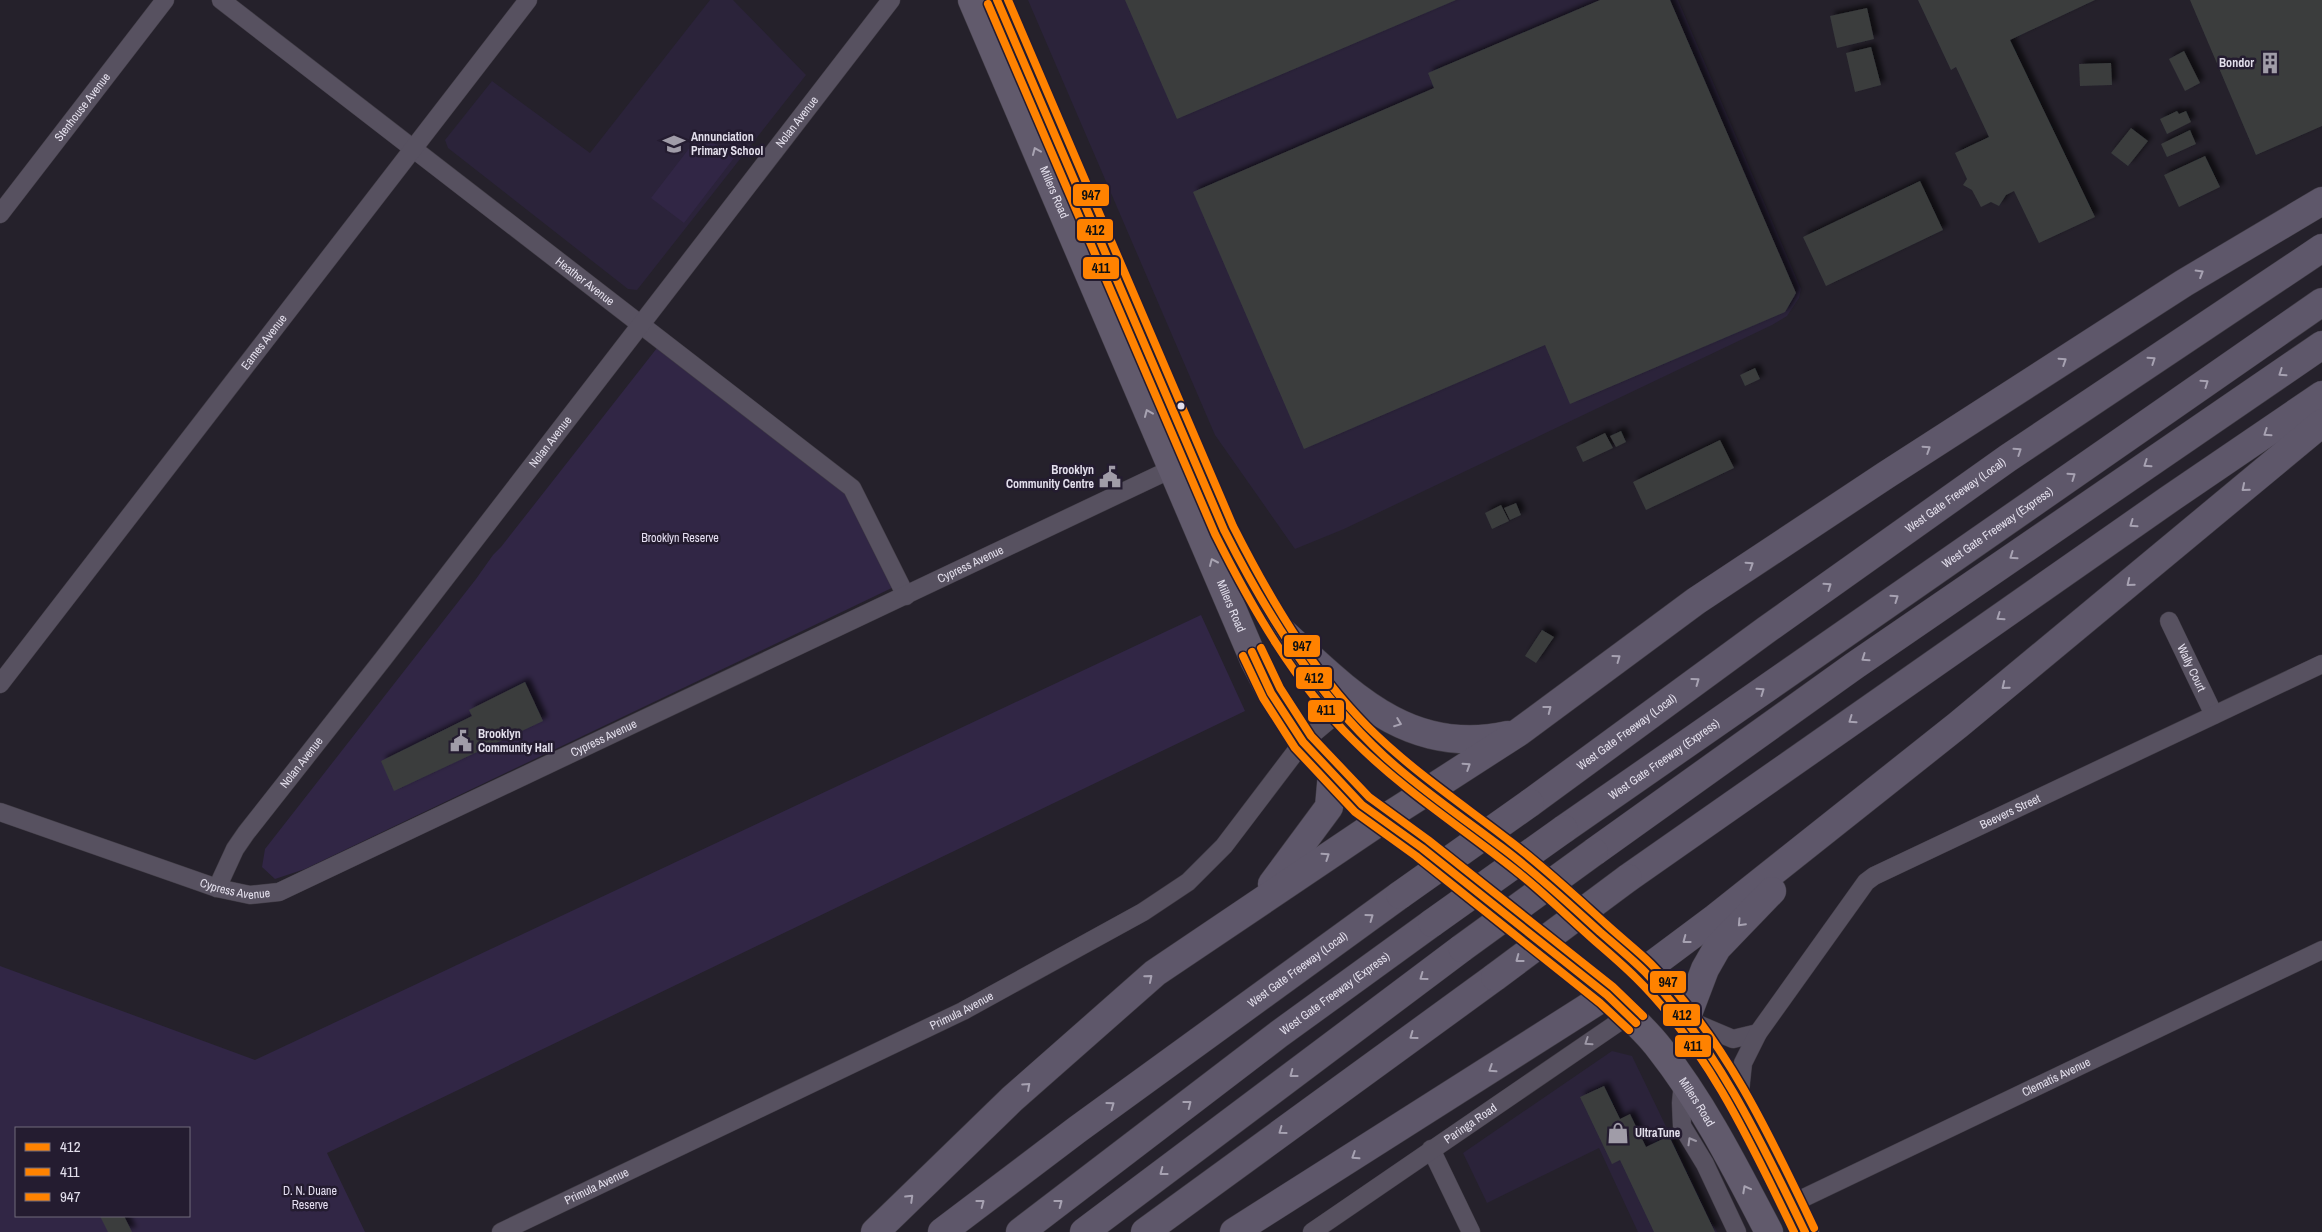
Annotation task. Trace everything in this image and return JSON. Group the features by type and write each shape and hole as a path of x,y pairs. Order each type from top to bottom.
{"highway":[{"path":"1426,792 1519,732 1720,584 2184,283 2322,201"},
{"name":"West Gate Freeway (Local)","path":"942,1232 1078,1129 1766,630 2008,458 2322,248"},
{"name":"West Gate Freeway (Express)","path":"1020,1232 1279,1034 1432,923 1564,829 2322,302"},
{"path":"1084,1232 1462,948 1594,852 1854,666 2322,345"},
{"path":"1145,1232 1628,878 2160,505 2322,395"},
{"path":"1644,971 1715,918 1958,725 2322,423"},
{"path":"1276,626 1347,705 1423,733 1448,738 1483,740 1519,732"},
{"path":"1686,1019 1705,969 1717,948 1766,897 1958,725"},
{"path":"1260,901 1329,808 1332,773"},
{"path":"875,1232 1012,1100 1155,973 1382,820"},
{"path":"1234,1232 1607,995"}],"main road":[{"name":"Millers Road","path":"972,0 1183,464 1276,626"},
{"name":"Millers Road","path":"998,0 1183,464 1254,660 1271,693 1304,742 1362,804 1422,848 1607,995 1629,1015 1659,1048 1708,1118 1769,1232"},
{"path":"1347,705 1384,756 1426,792 1541,878 1644,971 1686,1019 1739,1101 1805,1232"},
{"path":"1382,820 1426,792"},
{"path":"1607,995 1644,971"}],"street":[{"name":"Stenhouse Avenue","path":"0,214 165,0"},
{"name":"Heather Avenue","path":"221,0 852,488 906,596"},
{"name":"Eames Avenue","path":"0,684 528,0"},
{"name":"Nolan Avenue","path":"217,888 235,849 246,833 383,659 891,0"},
{"name":"Cypress Avenue","path":"0,812 217,888 250,895 268,894 292,886 1183,464"},
{"name":"Wally Court","path":"2169,621 2214,715"},
{"name":"Beevers Street","path":"1739,1101 1743,1063 1758,1032 1866,882 1874,876 2322,664"},
{"name":"Primula Avenue","path":"501,1232 963,1011 1143,912 1188,882 1224,846 1304,742 1347,705"},
{"name":"Clematis Avenue","path":"1791,1204 2322,950"},
{"name":"Paringa Road","path":"1312,1232 1516,1090 1629,1015"},
{"path":"1686,1019 1733,1039 1758,1032"},
{"path":"1683,1082 1681,1103 1682,1126 1705,1164 1736,1232"},
{"path":"1431,1150 1471,1232"}],"shaded area":[{"name":"Annunciation Primary School","path":"710,0 733,0 806,75 637,290 628,289 448,148 445,140 492,81 590,153"},
{"path":"1028,0 1678,0 1801,289 1799,298 1787,316 1772,325 1344,529 1295,549 1215,435"},
{"path":"1612,1051 1632,1056 1717,1232 1638,1232 1599,1148 1487,1203 1463,1153"}],"green space":[{"path":"701,133 734,158 684,223 651,198"},
{"name":"Brooklyn Reserve","path":"657,348 847,495 898,585 305,869 275,879 262,867 265,849 493,555"},
{"name":"D. N. Duane Reserve","path":"1201,615 1245,711 327,1153 365,1232 0,1232 0,966 255,1060"}],"building":[{"path":"1125,0 1456,0 1177,119"},
{"path":"1600,0 1670,0 1796,293 1785,312 1570,404 1545,345 1304,449 1193,192 1434,88 1428,73"},
{"path":"1918,0 2095,0 2010,40 2095,217 2039,243 2014,191 2006,195 1999,206 1991,202 1981,207 1972,190 1963,185 1967,179 1955,153 1989,137 1956,67 1951,70"},
{"name":"Bondor","path":"2190,0 2322,0 2322,126 2256,155"},
{"path":"1867,8 1874,39 1837,48 1830,16"},
{"path":"1871,47 1881,85 1855,92 1846,53"},
{"path":"2184,51 2200,83 2185,91 2169,59"},
{"path":"2111,63 2112,85 2080,86 2079,64"},
{"path":"2177,111 2179,114 2186,111 2191,122 2167,134 2160,119"},
{"path":"2131,128 2148,141 2128,166 2111,153"},
{"path":"2190,130 2196,144 2167,157 2161,144"},
{"path":"2205,156 2220,187 2179,207 2164,175"},
{"path":"1920,181 1943,230 1826,286 1803,237"},
{"path":"1755,368 1760,379 1745,386 1740,375"},
{"path":"1621,431 1626,442 1616,447 1610,436"},
{"path":"1605,433 1613,448 1583,462 1576,447"},
{"path":"1720,440 1734,468 1646,510 1633,482"},
{"path":"1516,503 1521,515 1510,520 1504,508"},
{"path":"1501,505 1509,521 1492,529 1485,513"},
{"path":"1542,630 1554,637 1536,663 1525,656"},
{"name":"Brooklyn Community Hall","path":"525,682 543,721 394,791 381,761 472,716 469,710"},
{"path":"1604,1086 1620,1119 1630,1114 1646,1147 1669,1136 1715,1232 1654,1232 1620,1160 1612,1164 1580,1097"},
{"path":"100,1217 124,1217 132,1232 108,1232"}],"transit line":[{"name":"412","path":"997,0 1224,530 1257,591 1294,650 1336,705 1384,756 1427,792 1514,857 1645,972 1694,1031 1715,1063 1754,1129 1805,1232"},
{"name":"947","path":"1008,0 1233,526 1261,579 1292,631 1346,704 1384,742 1419,772 1548,872 1646,959 1677,993 1701,1023 1743,1089 1780,1158 1814,1228"},
{"name":"411","path":"988,4 1215,534 1259,616 1293,669 1332,718 1372,758 1412,792 1536,887 1626,968 1661,1005 1685,1035 1726,1098 1794,1232"},
{"name":"947","path":"1261,648 1280,688 1311,736 1369,797 1428,840 1613,987 1643,1016"},
{"name":"412","path":"1252,652 1271,693 1303,742 1362,805 1422,848 1607,995 1636,1023"},
{"name":"411","path":"1243,656 1263,698 1295,748 1355,812 1416,856 1600,1003 1629,1030"}],"place":[{"name":"Bondor","path":"2270,63"},
{"name":"Annunciation Primary School","path":"674,144"},
{"name":"Brooklyn Community Centre","path":"1110,477"},
{"name":"Brooklyn Community Hall","path":"461,741"},
{"name":"UltraTune","path":"1618,1133"}]}
